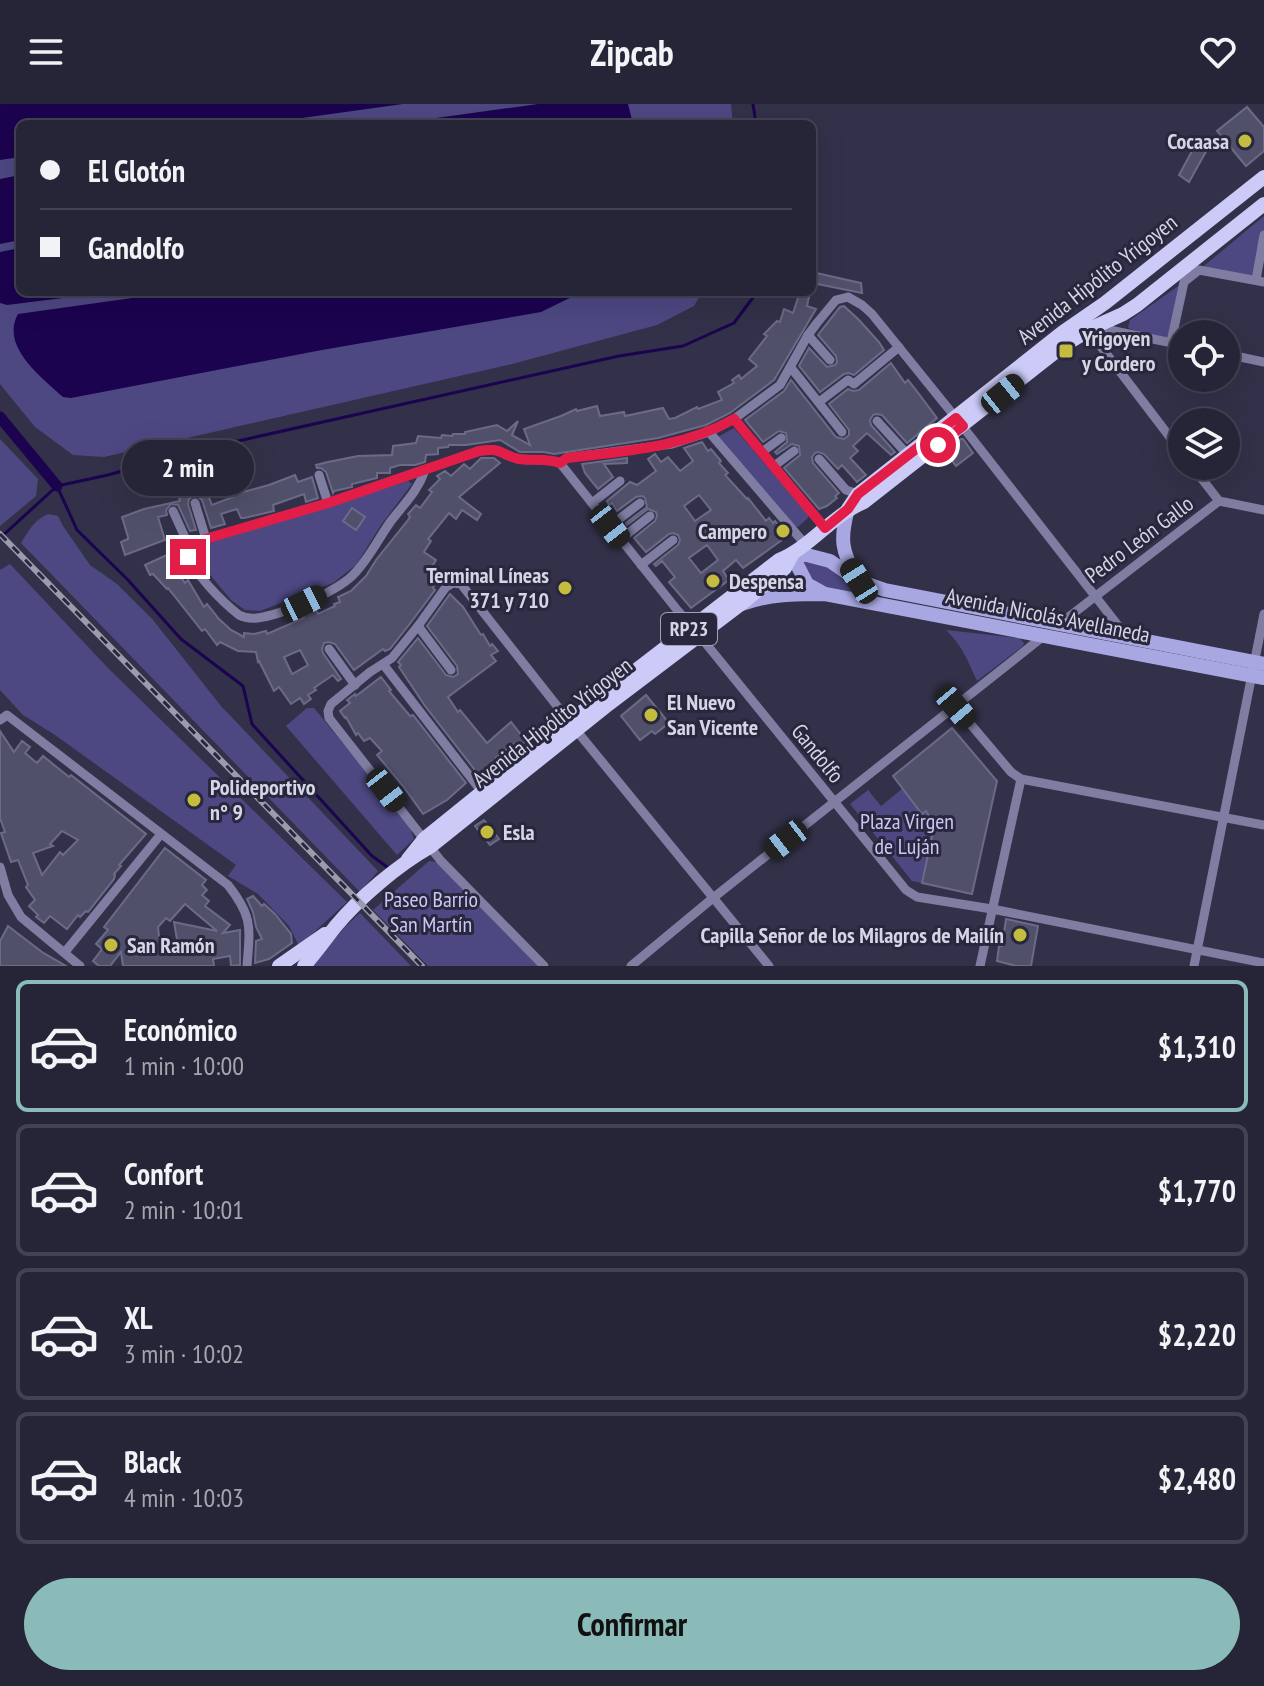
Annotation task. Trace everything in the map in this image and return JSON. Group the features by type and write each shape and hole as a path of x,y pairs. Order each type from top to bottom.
{"main road":[{"name":"Avenida Hipólito Yrigoyen","path":"427,843 482,792 696,631 779,560 792,555 848,509 864,502 959,422 1089,322 1105,303 1264,177"},
{"path":"1243,193 1261,207"},
{"name":"Avenida Hipólito Yrigoyen","path":"1089,322 1123,314 1261,207"},
{"name":"Avenida Hipólito Yrigoyen","path":"848,509 858,494 908,455 959,422"},
{"path":"848,509 842,531 843,547 859,581"},
{"name":"Avenida Hipólito Yrigoyen","path":"696,631 741,604 785,568 792,555"},
{"path":"792,555 807,584 825,594"},
{"name":"Avenida Nicolás Avellaneda","path":"792,555 830,561 859,581 885,590 1059,624 1126,644 1259,670"},
{"name":"Avenida Nicolás Avellaneda","path":"741,604 787,594 825,594 1043,637 1126,644"},
{"name":"Avenida Hipólito Yrigoyen","path":"304,966 337,925 387,877 573,725"},
{"name":"Avenida Hipólito Yrigoyen","path":"279,966 337,925"}],"street":[{"path":"1176,320 1184,282 1199,270 1260,281 1264,235"},
{"path":"188,544 328,503 479,451 492,449 518,459 560,463 567,458 672,444 709,432 734,419 780,385 808,335 836,300 848,297 872,314 899,347 1095,595 1126,644"},
{"path":"1089,322 1168,341"},
{"path":"1089,322 1102,348 1168,435"},
{"path":"808,335 830,360"},
{"path":"819,402 848,380 854,384 899,347"},
{"path":"1240,357 1264,362"},
{"path":"792,369 842,432"},
{"path":"734,419 825,528"},
{"path":"877,421 908,455"},
{"path":"709,432 805,544"},
{"path":"762,452 781,438"},
{"path":"774,466 794,451"},
{"path":"819,459 846,490 858,494"},
{"name":"Gandolfo","path":"560,463 906,890 917,897 1264,963"},
{"path":"173,511 188,544 185,551 203,578 232,609 246,618 262,617 304,603 350,578 420,485 425,470"},
{"path":"319,475 328,503"},
{"path":"1203,480 1219,501 1264,510"},
{"path":"592,503 620,481"},
{"name":"Pedro León Gallo","path":"631,966 1095,595 1219,501"},
{"path":"195,503 206,539"},
{"path":"610,526 640,503"},
{"path":"621,539 650,516"},
{"path":"641,565 673,540"},
{"path":"544,966 441,861 329,718 331,704 392,658 446,587 453,583 461,584 769,966"},
{"path":"1194,966 1224,817 1259,670 1264,614"},
{"path":"418,626 451,670"},
{"path":"329,649 355,685"},
{"path":"383,664 482,792"},
{"path":"956,707 1011,772 1021,779 1264,825"},
{"path":"0,720 7,715 228,885 247,913 250,927 247,966"},
{"path":"980,966 1021,779"},
{"path":"65,952 161,834"},
{"path":"0,867 4,896 21,917 80,966"}],"green space":[{"path":"0,104 731,104 733,120 16,120 16,296 700,296 694,306 657,325 512,364 104,457 73,455 35,427 0,384"},
{"path":"1264,216 1256,280 1199,270"},
{"path":"1184,282 1176,320 1168,320 1168,341 1128,328 1130,320"},
{"path":"734,428 809,515 798,527 718,437"},
{"path":"0,439 38,479 36,496 0,526"},
{"path":"408,481 412,484 356,565 333,583 260,611 245,610 231,600 192,553 193,548"},
{"path":"48,514 58,516 90,565 117,584 153,620 221,706 378,871 360,892 21,543 35,522"},
{"path":"802,560 830,566 861,590 879,596 823,586 811,577"},
{"path":"10,564 108,668 347,902 299,946 289,926 258,894 228,876 236,865 23,715 0,690 0,570"},
{"path":"946,630 1019,638 1024,643 977,681 960,647"},
{"path":"307,708 314,708 409,824 414,839 397,855 286,726"},
{"name":"Plaza Virgen de Luján","path":"902,789 922,814 926,811 930,817 936,818 922,883 912,881 850,804 868,790 881,806"},
{"name":"Paseo Barrio San Martín","path":"429,861 436,862 538,966 428,966 373,910"},
{"path":"360,913 411,966 311,966"}],"shaded area":[{"path":"0,104 403,104 288,120 16,120 16,158 0,160"},
{"path":"538,104 628,104 632,120 422,120"},
{"path":"16,176 16,241 0,244 0,179"},
{"path":"16,249 16,296 79,296 7,305 0,303 0,252"},
{"path":"146,296 574,296 541,312 71,398 63,397 34,370 19,349 14,338 18,314"}],"building":[{"name":"Cocaasa","path":"1247,107 1264,127 1264,151 1246,166 1217,131"},
{"path":"1197,142 1208,148 1189,182 1179,175"},
{"path":"816,273 861,283 862,293 816,284"},
{"path":"799,296 809,296 807,306 816,309 774,380 730,413 706,425 658,438 554,454 520,452 500,440 449,445 438,448 438,454 426,455 425,462 390,468 390,473 377,473 377,478 333,493 326,472 316,465 358,456 392,455 393,446 416,443 418,436 441,438 442,435 465,434 497,425 507,431 518,421 512,435 530,445 524,429 576,409 597,406 600,416 624,412 625,416 663,408 669,419 675,418 697,407 722,400 718,392 734,383 732,380 739,375 741,379 757,366 749,359 767,336 764,334 777,321 780,322 784,309 793,313"},
{"path":"844,306 884,350 854,375 844,374 820,392 799,366 809,348 827,367 835,365 836,356 818,335"},
{"path":"891,363 937,418 907,443 882,415 873,415 871,425 895,452 891,455 867,433 853,446 858,451 850,458 866,475 857,482 842,465 838,469 824,454 815,453 813,463 839,493 827,506 819,509 784,468 800,455 799,446 792,444 777,454 775,452 787,442 786,433 779,431 763,442 745,420 784,391 791,380 836,437 844,439 849,435 849,430 829,404 848,389 859,390"},
{"path":"961,439 973,453 956,466 945,451"},
{"path":"702,442 708,451 711,449 728,473 725,475 766,521 769,518 773,523 775,521 783,531 782,540 743,568 736,560 723,571 729,580 691,608 669,582 675,577 662,561 656,566 654,564 678,545 678,535 669,534 646,552 634,538 655,521 656,512 648,509 627,525 647,507 645,498 636,497 617,511 607,501 630,482 637,485 656,471 648,459 655,454 661,462 668,457 680,471 693,461 684,448","holes":["699,495 711,510 695,521 684,506","707,545 718,560 701,573 689,558"]},
{"path":"481,458 494,458 500,463 459,497 481,514 477,520 462,510 456,519 449,513 428,539 431,541 424,552 436,560 430,570 439,575 433,588 435,590 390,649 383,649 354,670 335,644 324,643 323,653 341,679 338,681 333,675 314,688 316,690 308,695 311,699 304,704 300,698 291,704 279,687 274,691 256,652 238,651 220,642 217,645 168,588 153,574 150,575 145,565 169,554 172,565 185,583 188,580 204,607 207,604 231,630 244,637 244,633 266,631 267,634 304,618 302,614 315,608 318,614 340,602 338,597 351,591 366,576 408,520 408,514 416,505 420,508 432,492 429,490 440,479 437,476 445,471 451,476 464,464 470,469","holes":["300,650 308,665 292,674 284,657"]},
{"path":"627,458 627,463 604,464 613,477 598,489 582,464"},
{"path":"295,475 298,482 312,477 318,498 306,502 304,494 273,505 274,511 244,518 237,509 221,514 225,524 211,528 202,500 194,496 188,504 196,530 190,531 178,505 171,504 166,510 167,515 158,517 165,540 125,555 121,542 128,537 122,517 180,501 178,493 206,490 212,505 233,497 229,488 238,485 240,493"},
{"path":"352,508 365,517 356,530 343,521"},
{"path":"450,594 490,646 492,644 498,651 491,655 496,661 448,697 487,743 511,722 526,741 517,748 514,744 496,758 498,761 478,774 425,706 398,662 418,638 446,675 453,677 458,674 457,666 427,626"},
{"path":"381,677 389,691 410,716 413,715 466,783 447,800 423,814 377,755 382,751 370,738 364,741 358,733 356,735 340,711 350,703 347,700"},
{"path":"646,695 669,723 655,734 652,731 640,740 621,716"},
{"path":"952,728 997,781 972,894 922,883 936,818 926,811 922,814 893,776"},
{"path":"0,731 14,752 22,741 30,747 25,753 37,763 43,756 146,834 119,865 114,879 88,912 80,917 78,915 67,929 50,916 44,923 29,906 35,900 26,887 28,885 18,860 11,862 1,833 5,832 0,818","holes":["62,831 78,840 63,855 60,852 42,875 33,853 53,846 50,844"]},
{"name":"Esla","path":"484,820 499,839 490,845 475,826"},
{"path":"165,848 206,880 202,885 207,890 202,895 209,901 205,906 230,925 223,933 240,930 240,965 231,966 230,956 213,959 214,966 123,966 121,952 110,966 99,966 93,961 102,949 96,944 108,930 104,927","holes":["185,904 217,931 174,922 179,951 170,943 160,945 158,927 166,918 170,921"]},
{"path":"253,896 275,914 291,934 292,943 269,959 255,963 256,941 262,939 247,899"},
{"name":"Capilla Señor de los Milagros de Mailín","path":"1006,919 1038,926 1031,966 997,961"},
{"path":"8,926 66,966 0,966 0,941"}],"waterway":[{"path":"753,104 755,120"},
{"path":"0,538 57,486 193,451 619,356 683,346 734,323 754,296"},
{"path":"0,417 57,486"},
{"path":"57,486 77,530 181,639 243,686 252,724 372,856 390,869"}],"railway":[{"path":"0,534 422,966"}],"place":[{"name":"Cocaasa","path":"1245,141"},
{"name":"Yrigoyen y Cordero","path":"1066,351"},
{"name":"Campero","path":"783,531"},
{"name":"Despensa","path":"713,581"},
{"name":"Terminal Líneas 371 y 710","path":"565,588"},
{"name":"El Nuevo San Vicente","path":"651,715"},
{"name":"Polideportivo n° 9","path":"194,800"},
{"name":"Esla","path":"487,832"},
{"name":"Capilla Señor de los Milagros de Mailín","path":"1020,935"},
{"name":"San Ramón","path":"111,945"}],"route":[{"path":"188,557 185,551 188,544 328,503 479,451 492,449 518,459 560,463 567,458 672,444 709,432 734,419 825,528 848,509 858,494 956,418 963,426 938,445"}]}
